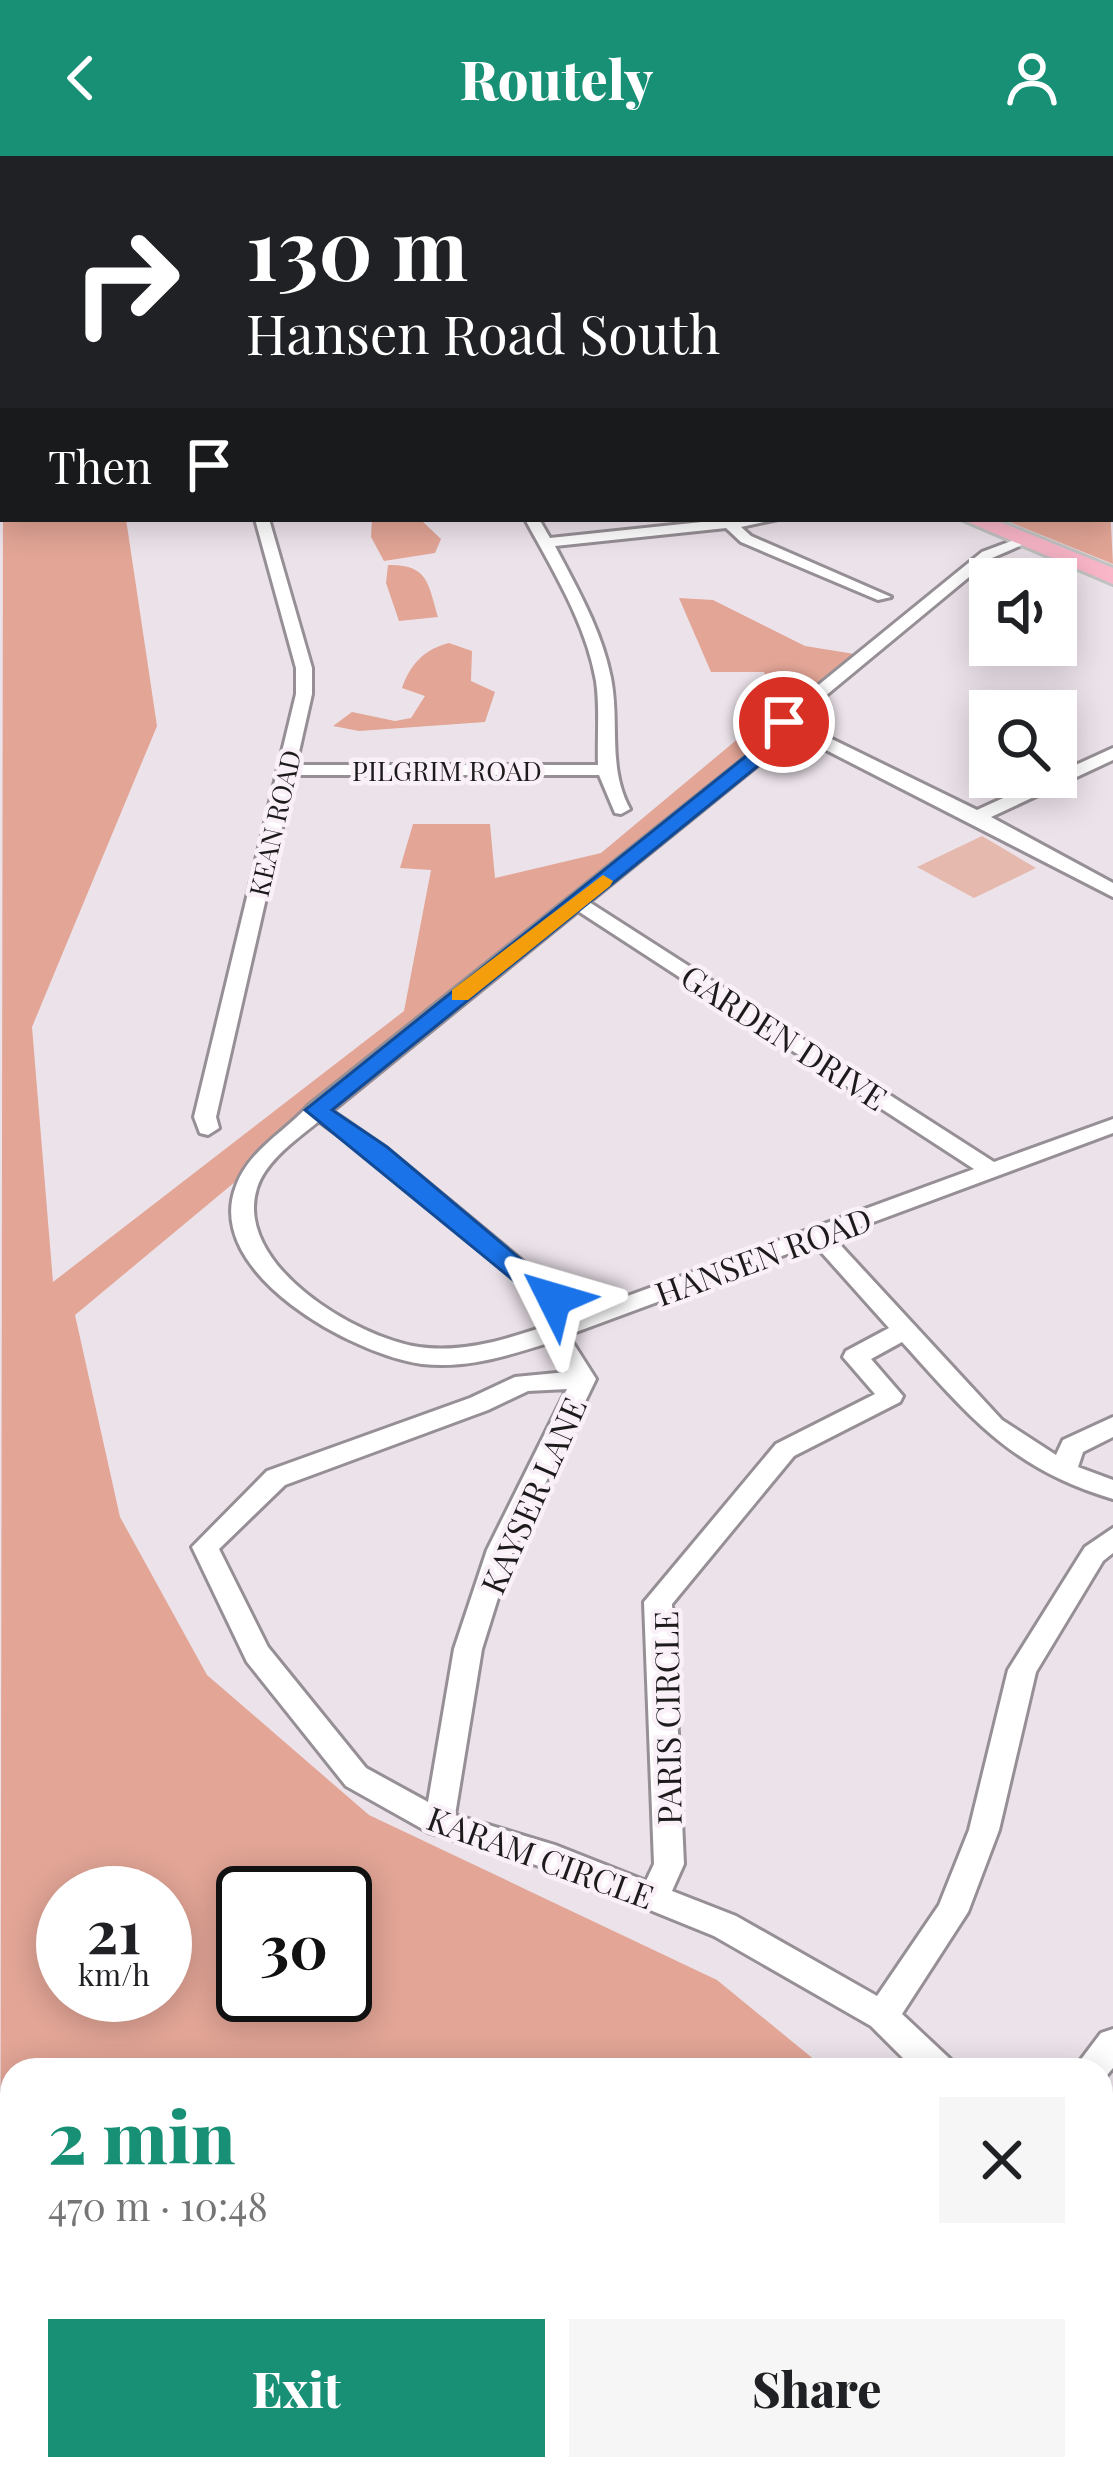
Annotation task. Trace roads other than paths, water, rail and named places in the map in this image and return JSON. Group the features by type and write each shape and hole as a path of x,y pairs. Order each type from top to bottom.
{"main road":[{"path":"980,522 1113,577"}],"street":[{"name":"KEAN ROAD","path":"208,1128 205,1118 304,694 304,668 263,522"},
{"path":"534,522 601,672 608,790 621,809"},
{"path":"545,543 754,522"},
{"path":"732,526 755,543 883,597"},
{"name":"HANSEN ROAD","path":"1024,541 987,555 784,722 752,761 317,1110 265,1158 244,1196 250,1240 277,1283 368,1340 402,1353 440,1357 486,1353 1113,1126"},
{"path":"784,722 1113,891"},
{"path":"976,817 1113,753"},
{"name":"PILGRIM ROAD","path":"286,770 607,770"},
{"name":"GARDEN DRIVE","path":"577,902 992,1171"},
{"path":"317,1110 378,1153 567,1327 584,1378"},
{"path":"818,1235 993,1426 1063,1472 1113,1490"},
{"name":"PARIS CIRCLE","path":"654,1898 670,1864 658,1602 785,1450 891,1396 855,1357 906,1330"},
{"name":"KARAM CIRCLE","path":"584,1378 524,1383 276,1478 205,1547 257,1654 356,1777 439,1823 555,1858 725,1926 882,2016 926,2058"},
{"name":"KAYSER LANE","path":"439,1823 468,1649 500,1550 584,1378"},
{"path":"1063,1472 1072,1446 1113,1426"},
{"path":"882,2016 952,1912 984,1830 1022,1670 1094,1554 1113,1538"}]}
